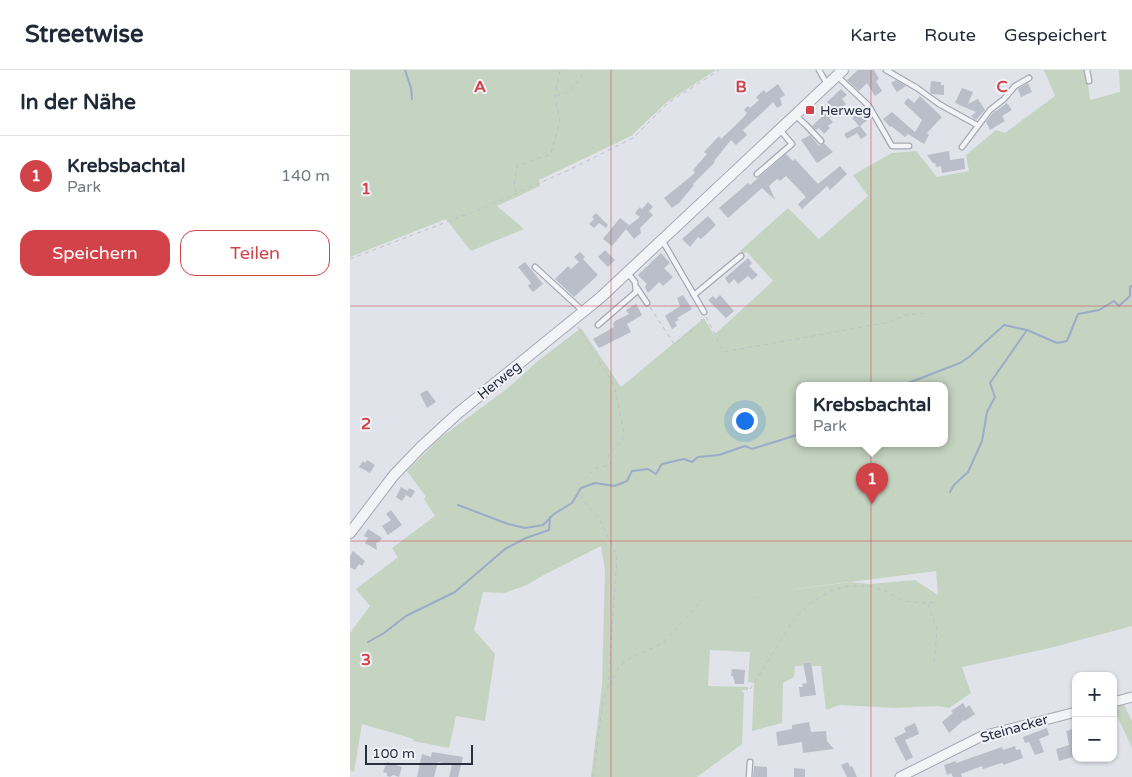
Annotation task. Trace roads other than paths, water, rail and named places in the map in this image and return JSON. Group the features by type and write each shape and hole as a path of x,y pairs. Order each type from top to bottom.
{"street":[{"name":"Herweg","path":"350,534 394,475 421,447 457,414 584,312 840,73"},
{"path":"1117,701 1132,697"},
{"name":"Steinacker","path":"903,776 982,736 1072,713"}],"lane":[{"path":"819,70 827,85"},
{"path":"886,70 900,77 939,104 977,125"},
{"path":"1087,70 1089,81"},
{"name":"Herweg","path":"840,73 869,106 892,146 909,146"},
{"path":"962,146 990,110 1004,100 1015,86 1029,78"},
{"path":"794,115 821,141"},
{"path":"757,174 792,144 779,129"},
{"path":"662,240 704,312"},
{"path":"694,295 740,256"},
{"path":"535,267 584,312"},
{"path":"627,272 635,282 646,303"},
{"path":"598,325 636,292 637,288"},
{"path":"749,777 750,762"}],"waterway":[{"path":"405,70 411,88 412,99"},
{"path":"911,382 960,363 1004,325 1027,330 1057,343 1067,341 1078,314 1099,310 1114,301 1119,306 1130,296 1130,287 1132,286"},
{"path":"950,492 954,485 968,472 982,441 987,412 995,397 990,383 1027,330"},
{"path":"458,505 508,524 525,528 543,525 554,514 572,503 581,488 595,483 615,486 627,481 632,471 648,469 656,474 662,464 684,459 692,462 698,457 719,455 745,446 752,449 796,435"},
{"path":"368,642 384,633 406,616 455,592 505,549 526,538 549,530 550,517"}],"place":[{"name":"Herweg","path":"810,110"},
{"name":"Krebsbachtal","path":"872,504"}]}
